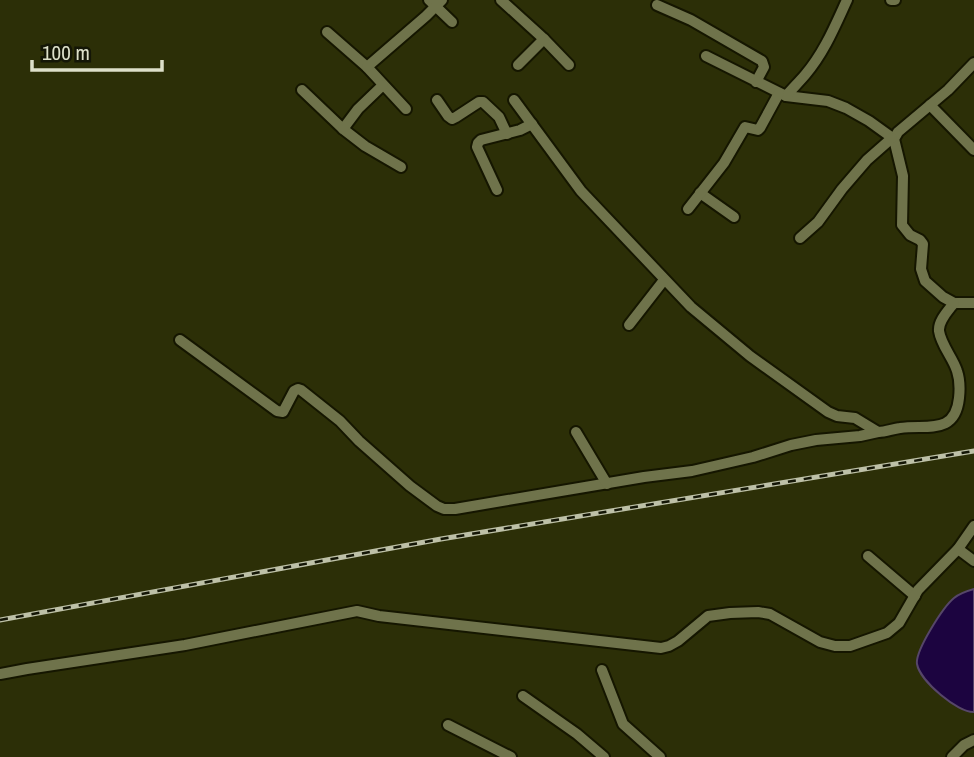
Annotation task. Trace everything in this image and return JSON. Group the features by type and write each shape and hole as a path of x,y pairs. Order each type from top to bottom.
{"street":[{"path":"501,0 569,65"},
{"path":"688,209 724,163 745,127 758,130 783,95 815,62 847,0"},
{"path":"367,67 436,2 452,22"},
{"path":"657,5 691,20 762,61 764,67 756,82"},
{"path":"327,32 367,67 405,109"},
{"path":"518,65 544,39"},
{"path":"706,56 783,95 828,101 846,108 893,139 903,176 902,225 909,235 923,244 921,269 925,281 954,303 974,303"},
{"path":"800,238 818,222 867,160 957,82 974,63"},
{"path":"344,130 358,109 383,85"},
{"path":"302,90 344,130 401,167"},
{"path":"437,100 452,119 483,102 499,117 507,134"},
{"path":"514,100 581,191 691,307 750,356 828,412 855,418 878,432"},
{"path":"930,105 974,150"},
{"path":"497,190 477,147 478,143 532,124"},
{"path":"700,193 734,217"},
{"path":"629,325 664,280"},
{"path":"180,340 277,411 283,412 294,391 301,390 340,421 411,486 437,506 455,509 692,471 816,440 860,436 899,428 930,428 945,424 957,410 960,386 958,372 939,332 940,323 954,303"},
{"path":"576,432 607,484"},
{"path":"0,674 185,645 357,611 379,616 661,648 677,641 708,617 758,612 770,614 820,642 850,646 887,633 899,623 918,590 958,549 974,526"},
{"path":"958,549 974,561"},
{"path":"868,556 915,596"},
{"path":"602,670 623,724 660,757"},
{"path":"523,696 577,734 604,757"},
{"path":"448,725 511,757"},
{"path":"952,757 964,744 974,740"}],"shaded area":[{"path":"974,589 974,712 959,707 941,695 925,679 917,664 920,649 943,610 956,596"}],"railway":[{"path":"0,620 441,539 974,451"}]}
